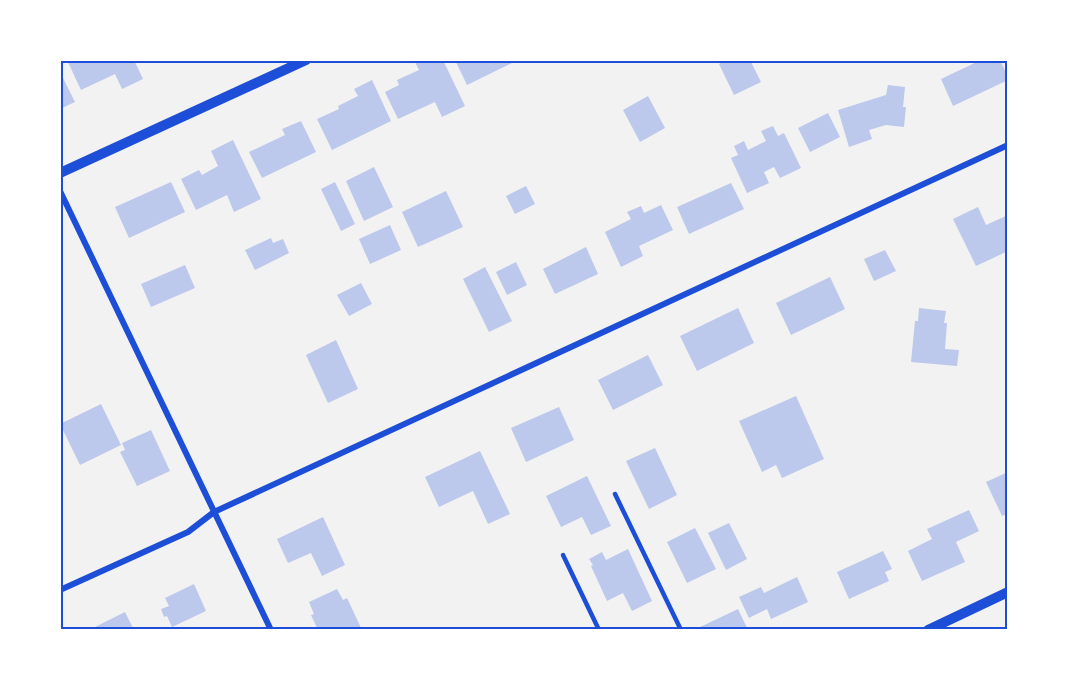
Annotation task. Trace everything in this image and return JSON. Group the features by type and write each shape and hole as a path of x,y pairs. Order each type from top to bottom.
{"street":[{"path":"60,173 305,60"},
{"path":"60,590 188,532 214,512 1008,145"},
{"path":"60,191 271,630"},
{"path":"927,630 1008,592"}],"lane":[{"path":"615,494 681,630"},
{"path":"563,555 599,630"}],"building":[{"path":"67,60 134,60 143,79 122,89 115,74 81,90"},
{"path":"414,60 443,60 465,106 442,117 435,102 398,119 385,92 399,85 397,80 419,70"},
{"path":"455,60 518,60 467,85"},
{"path":"727,60 750,60 761,82 734,95 719,64"},
{"path":"981,60 1000,60 1008,80 953,106 941,79"},
{"path":"60,72 75,102 60,109"},
{"path":"372,80 391,121 332,150 317,119 339,109 338,106 358,96 354,89"},
{"path":"888,85 905,87 904,127 886,125 869,130 872,139 849,147 838,110 886,95"},
{"path":"648,96 665,128 640,142 623,110"},
{"path":"828,113 840,137 810,152 798,128"},
{"path":"301,121 316,152 262,178 249,152 285,135 282,129"},
{"path":"773,126 778,136 784,133 801,168 780,178 774,167 764,172 769,183 747,193 731,158 738,155 734,146 744,141 748,150 766,141 761,131"},
{"path":"233,140 261,199 234,212 227,195 196,210 181,179 199,170 202,175 218,166 211,151"},
{"path":"374,167 393,207 364,221 346,181"},
{"path":"171,182 185,212 129,238 115,207"},
{"path":"335,182 355,224 341,231 321,189"},
{"path":"731,183 744,209 689,234 677,207"},
{"path":"526,186 535,204 515,214 506,196"},
{"path":"446,191 463,227 418,247 402,212"},
{"path":"661,205 673,230 639,246 643,256 621,267 605,232 631,219 627,212 641,206 644,213"},
{"path":"978,207 986,225 1008,215 1008,251 976,266 953,219"},
{"path":"390,225 401,250 370,264 359,239"},
{"path":"271,238 273,243 283,239 289,253 255,270 245,250"},
{"path":"586,247 598,274 555,294 543,269"},
{"path":"885,250 896,271 874,281 864,259"},
{"path":"516,262 527,285 507,295 496,272"},
{"path":"185,265 195,288 151,307 141,284"},
{"path":"485,267 512,321 489,332 463,279"},
{"path":"830,277 845,309 791,335 776,303"},
{"path":"361,283 372,304 349,316 337,295"},
{"path":"738,308 754,343 697,371 680,336"},
{"path":"919,308 946,311 945,349 959,350 957,366 911,362 915,321 918,321"},
{"path":"336,340 358,389 328,403 306,355"},
{"path":"648,355 663,385 613,410 598,380"},
{"path":"796,396 824,459 782,478 776,465 762,472 739,421"},
{"path":"101,404 121,445 80,465 60,424"},
{"path":"559,407 574,440 526,462 511,428"},
{"path":"151,430 170,471 137,486 120,452 125,450 122,443"},
{"path":"655,448 677,495 649,509 626,461"},
{"path":"480,451 510,514 488,524 473,491 439,507 425,477"},
{"path":"1008,472 1008,513 1002,516 986,482"},
{"path":"587,476 611,526 591,535 582,517 561,527 546,496"},
{"path":"969,510 979,531 956,542 965,562 922,581 908,551 932,539 927,529"},
{"path":"323,517 345,565 322,576 311,553 288,563 277,539"},
{"path":"729,523 747,559 726,570 708,533"},
{"path":"695,528 716,569 687,583 667,542"},
{"path":"628,549 652,601 632,611 623,593 607,601 589,559 602,552 606,560"},
{"path":"883,551 892,569 885,572 889,581 849,599 837,572"},
{"path":"797,577 808,602 771,619 767,609 749,618 739,597 761,587 764,593"},
{"path":"194,584 206,611 172,627 161,609 169,606 165,598"},
{"path":"337,589 343,600 347,598 362,630 318,630 311,615 314,614 309,602"},
{"path":"738,609 748,630 699,630 698,628"},
{"path":"125,612 134,630 89,630"}]}
